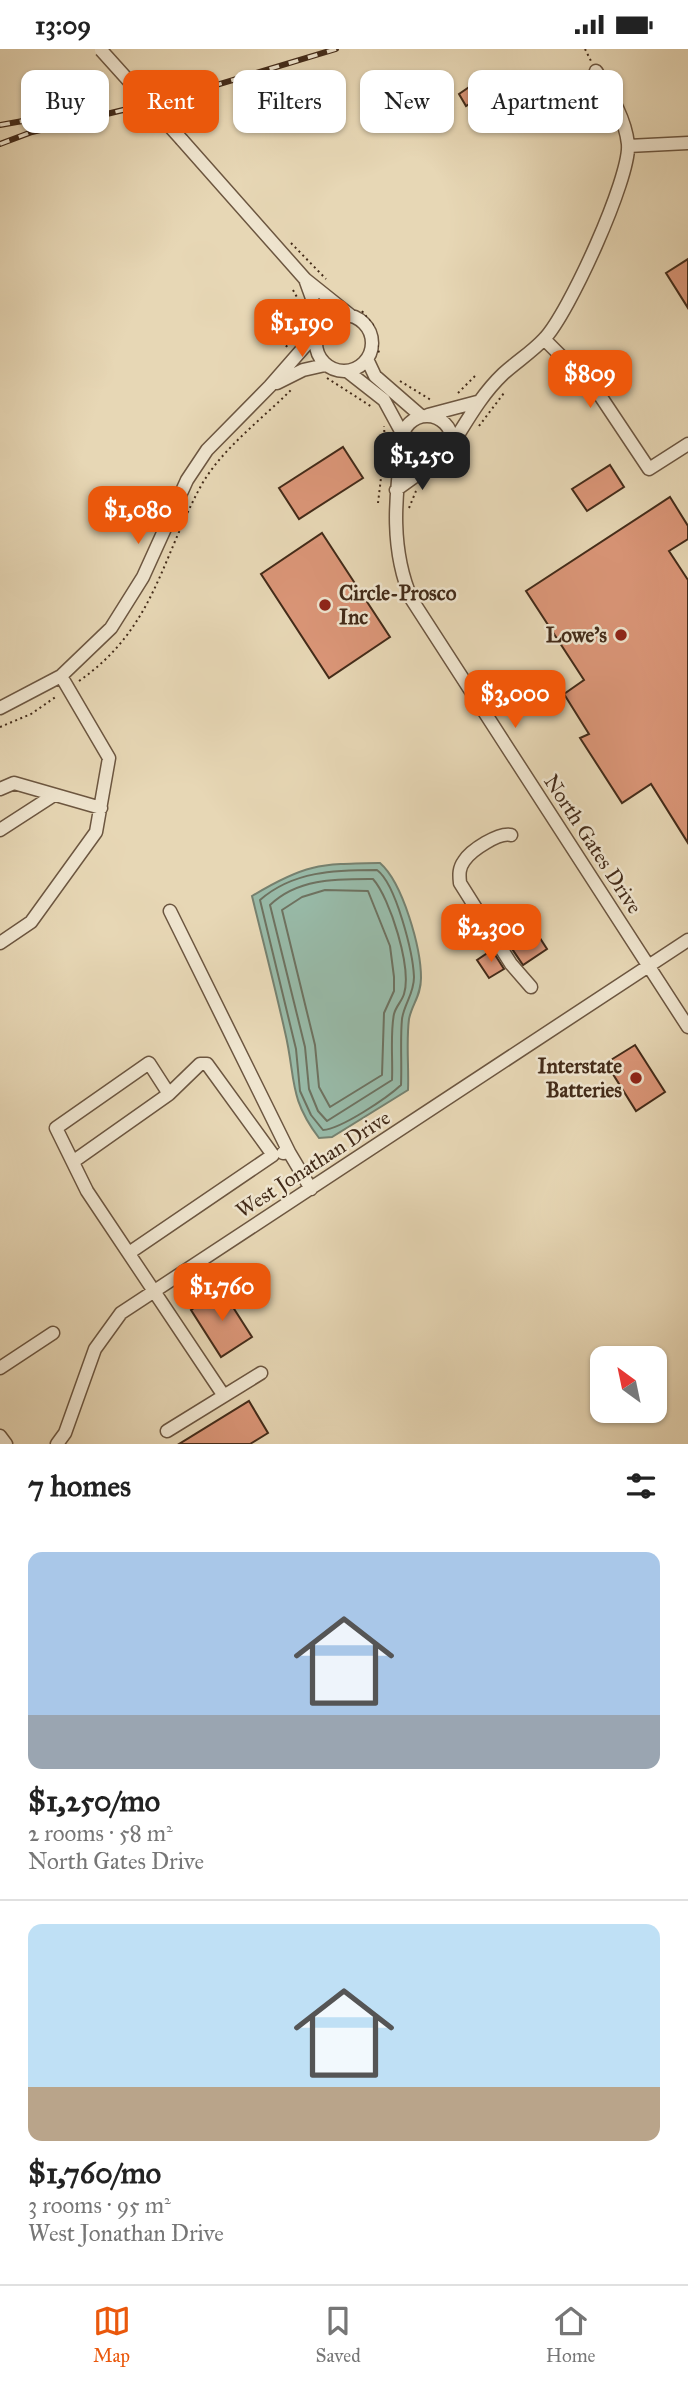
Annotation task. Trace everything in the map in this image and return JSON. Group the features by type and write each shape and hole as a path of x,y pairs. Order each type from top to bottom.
{"street":[{"path":"100,49 305,279 355,312 370,333 375,376 424,416 436,417 449,427 457,447"},
{"path":"396,490 430,472 457,447 477,403 501,376 544,339 559,320 621,190 628,146 623,129"},
{"path":"628,146 688,143"},
{"path":"305,279 320,328 316,349 322,371"},
{"path":"0,708 61,676 111,628 143,577 187,480 208,450 270,386 320,328 332,317 355,312"},
{"path":"544,339 599,394 649,469 688,444"},
{"path":"270,386 303,370 347,371 373,360"},
{"path":"347,371 384,400 414,463 430,472"},
{"path":"402,440 410,423 424,416 477,403"},
{"name":"North Gates Drive","path":"402,440 396,490 398,562 412,600 688,1027"},
{"path":"0,943 31,922 96,832 109,758 61,676"},
{"path":"0,789 14,783 100,808"},
{"path":"0,830 54,795"},
{"path":"511,835 499,836 465,859 459,871 460,883 511,964 531,988"},
{"path":"170,911 289,1152 310,1189"},
{"name":"West Jonathan Drive","path":"57,1444 65,1433 95,1349 105,1331 121,1313 688,940"},
{"path":"169,1094 149,1063 55,1128 87,1191 223,1396"},
{"path":"74,1161 169,1094 200,1064 207,1063 273,1155"},
{"path":"129,1253 273,1155 289,1152"},
{"path":"0,1368 53,1333"},
{"path":"167,1431 261,1373"},
{"path":"0,1436 6,1444"}],"path":[{"path":"288,349 285,346 301,327 303,317 302,306 293,289"},
{"path":"355,312 377,337 373,360"},
{"path":"322,371 378,411"},
{"path":"452,397 468,386 477,374"},
{"path":"392,375 434,401"},
{"path":"97,668 114,653 162,579 203,482 226,453 293,388"},
{"path":"473,426 477,429 504,393"},
{"path":"378,503 383,474 384,426"},
{"path":"430,472 450,466 457,447"},
{"path":"409,508 416,489"},
{"path":"0,727 44,706"}],"water":[{"path":"380,863 403,900 420,965 420,990 410,1014 408,1028 408,1090 332,1137 319,1138 302,1111 298,1099 285,1032 252,896 286,877 313,868"}],"building":[{"path":"468,88 468,105 466,106 459,94"},
{"path":"688,259 688,308 666,273"},
{"path":"343,447 363,478 299,519 279,488"},
{"path":"610,465 624,487 587,511 572,489"},
{"name":"Lowe's","path":"670,497 688,526 688,539 669,551 688,580 688,843 651,784 622,803 580,738 589,734 564,694 584,680 526,591"},
{"name":"Circle-Prosco Inc","path":"322,533 390,637 329,678 261,574"},
{"path":"527,918 547,949 523,965 502,934"},
{"path":"492,950 504,969 489,978 477,960"},
{"name":"Interstate Batteries","path":"635,1045 665,1092 636,1111 606,1063"},
{"path":"222,1290 252,1337 221,1357 191,1310"},
{"path":"249,1401 268,1433 250,1444 179,1444"}],"railway":[{"path":"0,144 32,132 173,98 336,49"},
{"path":"0,125 21,121"}],"place":[{"name":"Circle-Prosco Inc","path":"325,605"},
{"name":"Lowe's","path":"621,635"},
{"name":"Interstate Batteries","path":"636,1078"}]}
